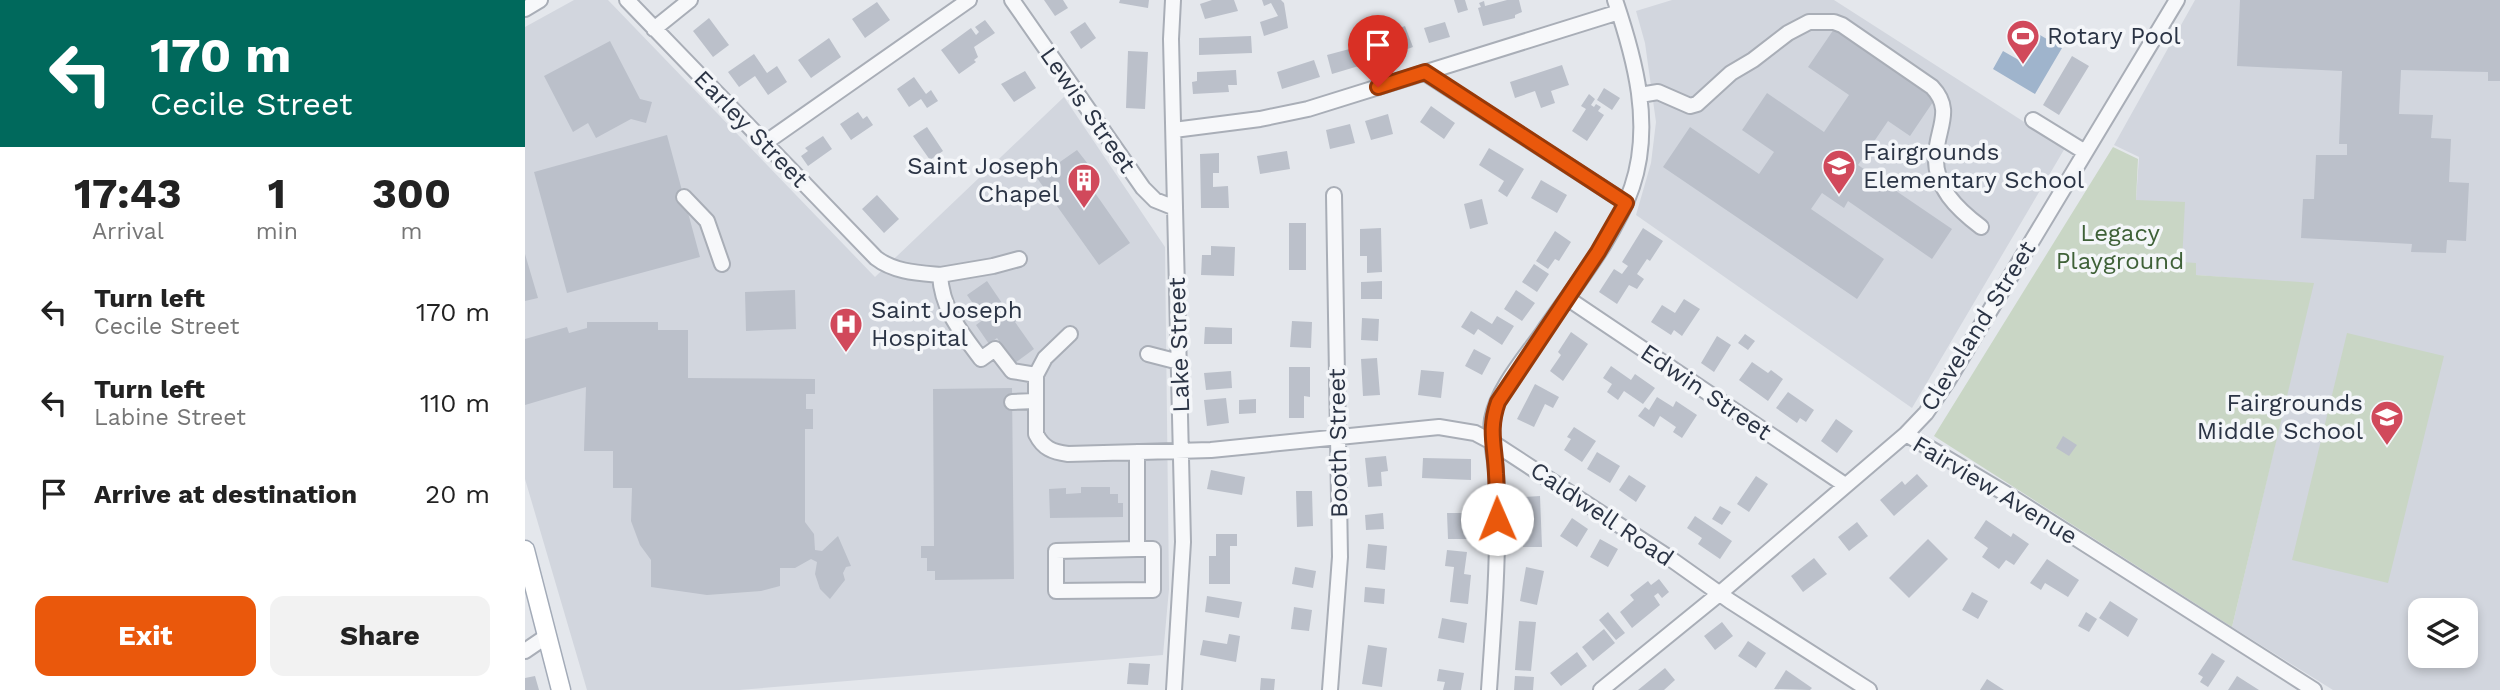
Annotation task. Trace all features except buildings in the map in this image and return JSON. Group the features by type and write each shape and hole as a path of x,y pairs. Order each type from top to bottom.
{"main road":[{"path":"525,551 561,690"}],"street":[{"path":"525,9 540,0"},
{"name":"Earley Street","path":"627,0 876,258 884,265 897,269 940,275"},
{"path":"654,29 690,0"},
{"path":"765,143 969,0"},
{"name":"Lewis Street","path":"1012,0 1143,188 1155,200 1175,208"},
{"name":"Lake Street","path":"1173,0 1171,39 1182,452 1182,553 1174,690"},
{"name":"Cleveland Street","path":"1906,434 1937,398 2177,0"},
{"path":"1174,130 1260,119 1308,109 1617,6 1640,95 1640,151 1637,170 1626,203 1598,252 1498,402 1492,420 1497,542 1489,690"},
{"path":"1640,95 1658,92 1690,106 1696,104 1731,73 1797,27 1809,22 1834,22 1939,94 1944,111 1936,156 1940,180 1959,211 1981,227"},
{"path":"1425,72 1626,203"},
{"path":"2033,120 2085,152"},
{"name":"Booth Street","path":"1329,690 1340,557 1334,195"},
{"path":"684,197 707,221 722,264"},
{"path":"1019,259 940,275 945,305 955,324 981,359 995,349 1012,371 1036,375 1045,358 1069,334"},
{"name":"Edwin Street","path":"1567,298 1845,485"},
{"path":"1148,354 1179,362"},
{"name":"Caldwell Road","path":"1036,375 1036,434 1048,449 1068,454 1182,452 1439,427 1475,433 1862,688"},
{"path":"1012,402 1035,401"},
{"name":"Fairview Avenue","path":"1601,690 1719,594 1906,434 2013,498 2314,690"},
{"path":"1137,452 1137,550"},
{"path":"1153,549 1153,590 1056,591 1056,551 1137,550 1153,549"},
{"path":"525,650 548,636"}],"shaded area":[{"name":"Saint Joseph Hospital","path":"574,0 608,0 875,277 1064,97 1165,247 1169,589 1163,655 739,690 587,690 525,479 525,27"},
{"name":"Fairgrounds Elementary School","path":"1672,0 1834,0 2065,148 1912,408 1636,215 1651,163 1656,122 1645,43 1636,11"},
{"name":"Fairgrounds Middle School","path":"2195,0 2500,0 2500,690 2333,690 2232,627 2313,284 2196,275 2182,262 2136,200 2139,157 2114,145"}],"green space":[{"name":"Legacy Playground","path":"2113,147 2138,159 2136,200 2185,202 2182,262 2196,263 2196,275 2314,283 2232,627 1934,436"},
{"path":"2347,333 2444,356 2388,583 2292,560"}],"water":[{"name":"Rotary Pool","path":"2040,35 2062,48 2035,94 1993,69 2003,51 2024,63"}],"place":[{"name":"Rotary Pool","path":"2023,66"},
{"name":"Fairgrounds Elementary School","path":"1839,196"},
{"name":"Saint Joseph Chapel","path":"1084,210"},
{"name":"Saint Joseph Hospital","path":"846,354"},
{"name":"Fairgrounds Middle School","path":"2387,447"}],"route":[{"path":"1378,87 1425,72 1626,203 1598,252 1498,402 1492,420 1497,519"}]}
